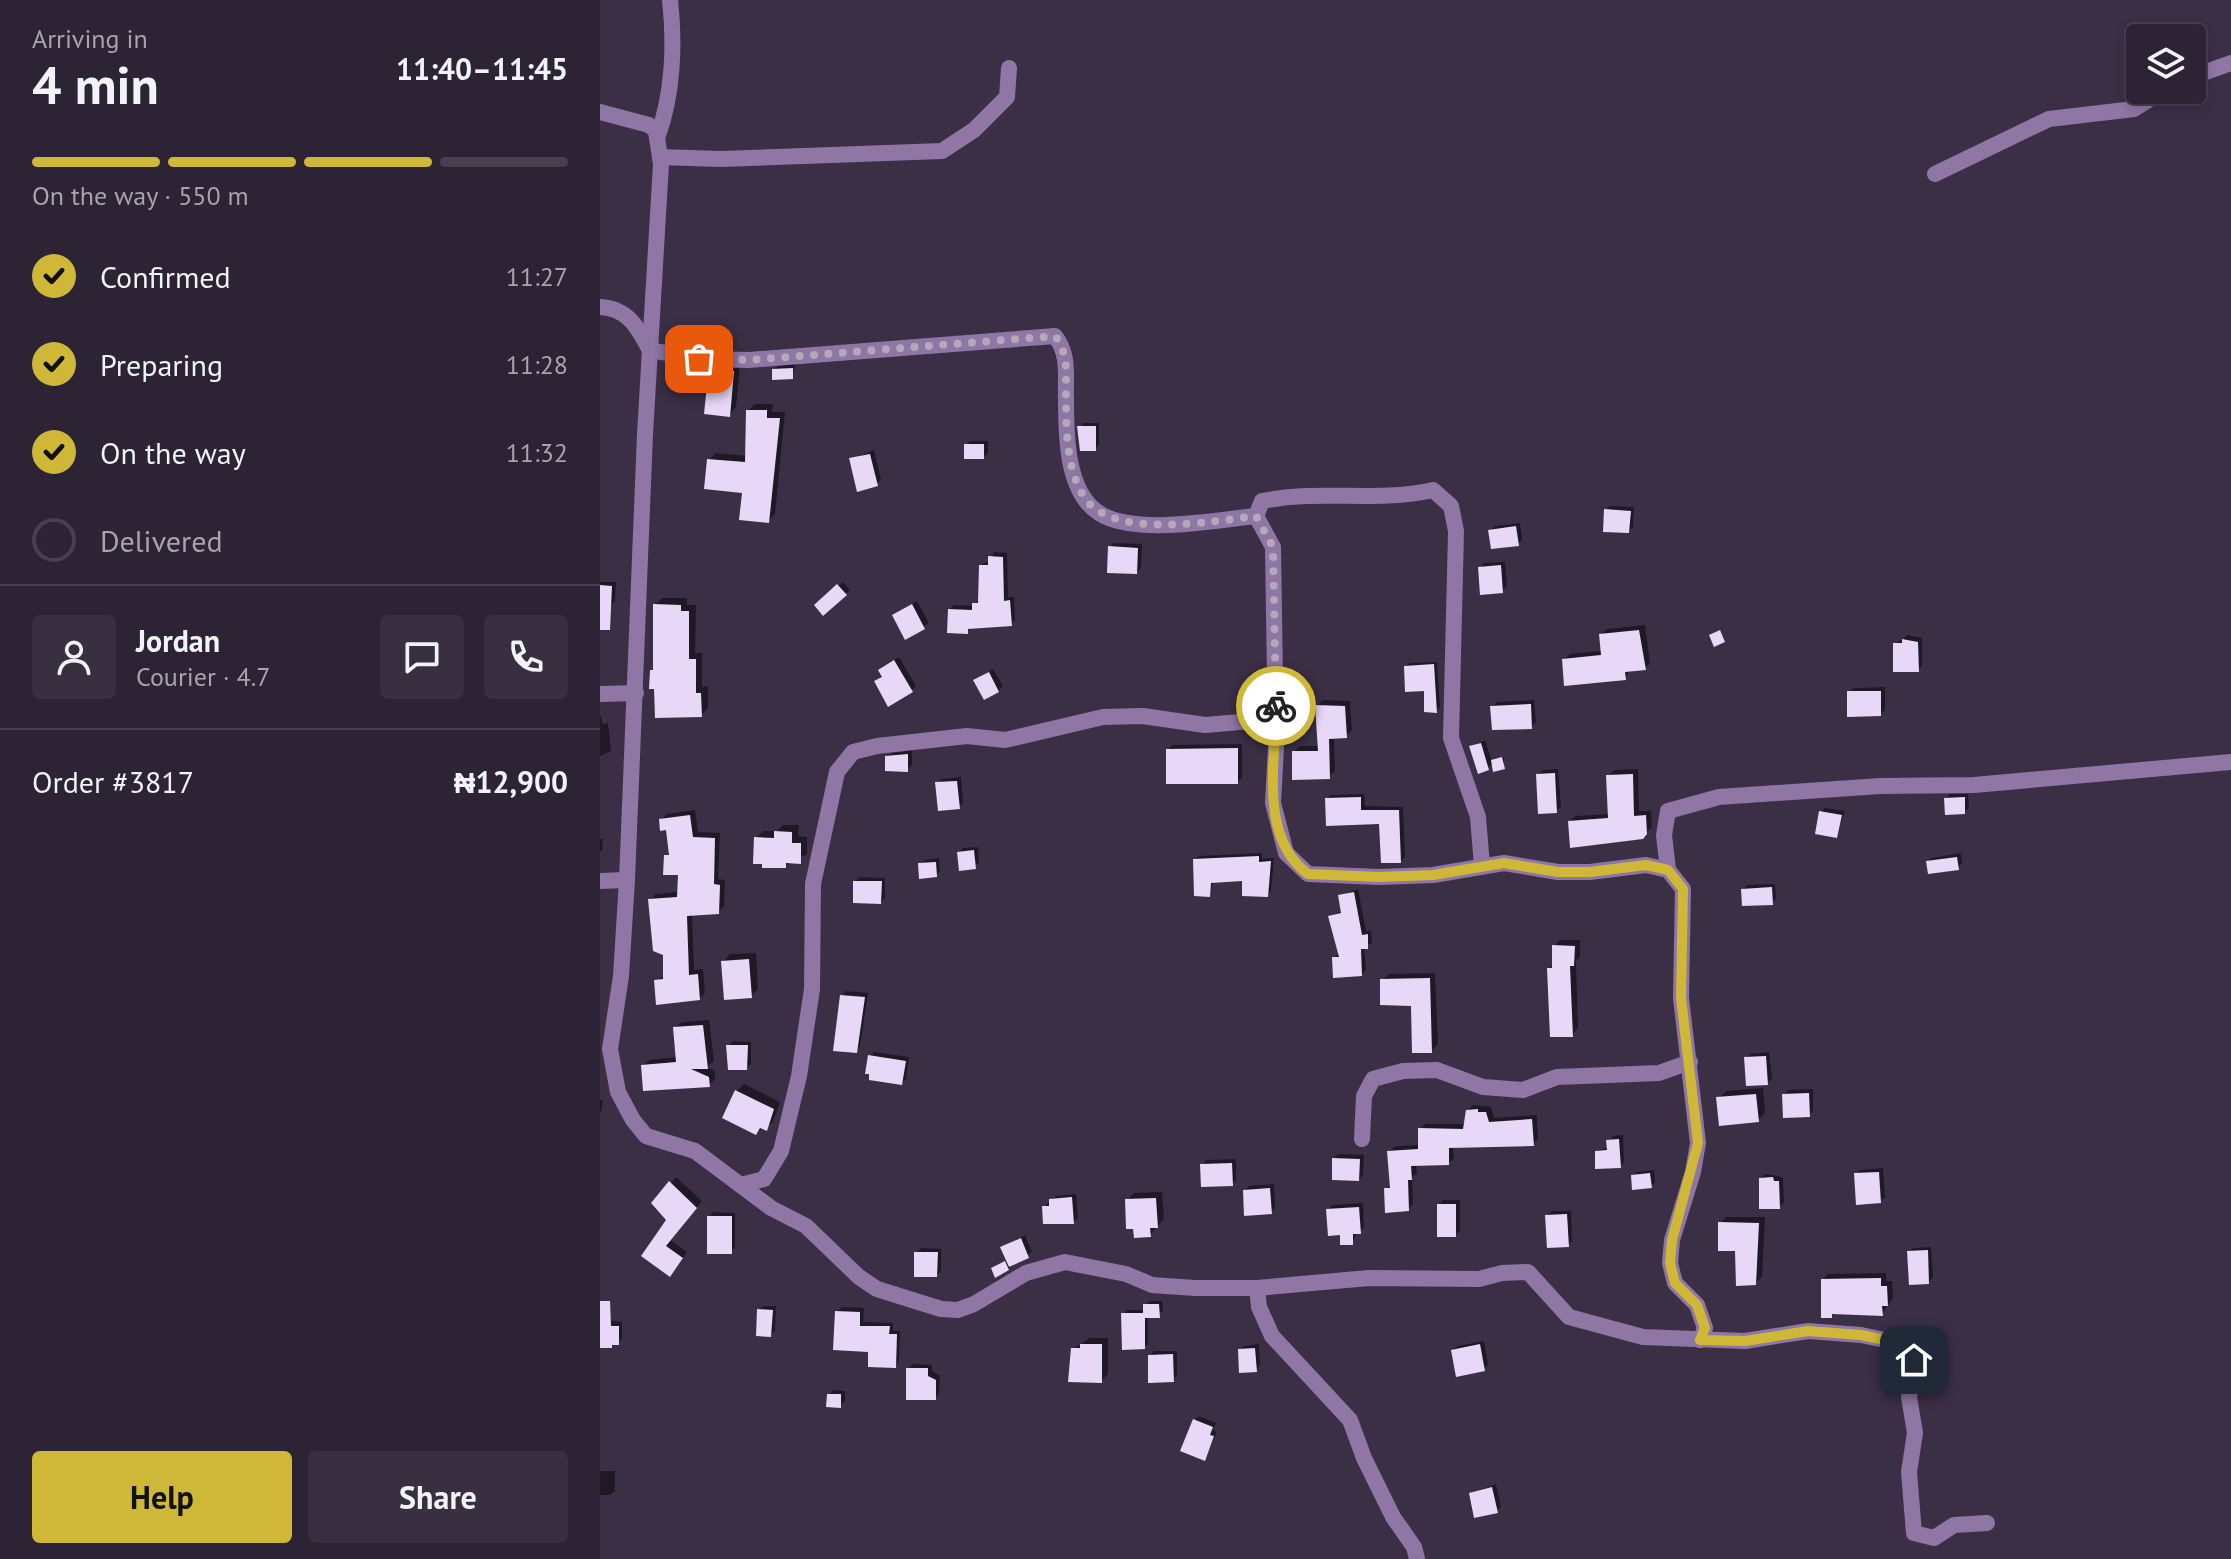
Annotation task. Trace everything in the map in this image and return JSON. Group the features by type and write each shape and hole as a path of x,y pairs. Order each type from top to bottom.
{"street":[{"path":"657,138 663,123 672,57 670,0"},
{"path":"2206,72 2231,63"},
{"path":"660,157 721,159 942,151 974,130 1007,97 1009,68"},
{"path":"1935,174 2049,119 2134,109 2142,104"},
{"path":"600,112 649,125 657,138 660,157 627,880 621,976 610,1049 618,1092 646,1136 695,1151 771,1208 806,1226 859,1277 877,1289 941,1309 958,1310 974,1304 1026,1273 1065,1262 1126,1274 1152,1285 1257,1288 1369,1278 1479,1279 1502,1273 1528,1272 1569,1317 1643,1337 1745,1341 1808,1331 1861,1335 1904,1344 1914,1360 1909,1397 1915,1433 1909,1472 1914,1533 1934,1538 1954,1525 1987,1523"},
{"path":"600,307 624,313 637,327 650,350"},
{"path":"650,350 699,359 749,360 1055,336 1065,349 1066,424 1073,473 1083,497 1100,514 1140,524 1256,516"},
{"path":"1256,516 1262,501 1316,493 1403,496 1433,490 1451,506 1456,531 1451,738 1478,817 1482,866"},
{"path":"1256,516 1273,547 1276,719 1273,803 1286,853 1308,874 1379,877 1433,875 1504,863 1525,869 1590,872 1646,865 1668,870"},
{"path":"600,694 636,693"},
{"path":"741,1185 764,1179 781,1151 799,1076 812,989 813,884 837,772 853,752 877,746 967,736 1005,740 1103,717 1143,716 1205,725 1276,719"},
{"path":"1700,1340 1705,1328 1697,1305 1675,1283 1670,1263 1672,1240 1698,1143 1681,998 1683,889 1668,870 1664,835 1668,811 1692,802 1824,789 1974,785 2231,762"},
{"path":"600,881 627,880"},
{"path":"1362,1139 1364,1096 1373,1079 1403,1071 1437,1070 1483,1087 1523,1090 1557,1077 1659,1073 1690,1062"},
{"path":"1257,1288 1259,1307 1272,1336 1350,1420 1364,1458 1393,1517 1414,1547 1417,1559"}],"building":[{"path":"793,368 793,379 772,380 772,369"},
{"path":"715,370 734,371 730,417 704,414 708,375 715,376"},
{"path":"746,410 767,410 767,418 780,418 769,523 739,520 742,493 704,489 707,459 745,462"},
{"path":"1077,426 1096,426 1096,451 1080,451"},
{"path":"964,444 984,444 984,459 964,459"},
{"path":"870,454 878,486 857,492 849,458"},
{"path":"1604,509 1631,511 1629,533 1603,532"},
{"path":"1516,526 1519,546 1491,549 1488,530"},
{"path":"1108,546 1138,548 1137,574 1107,573"},
{"path":"988,556 1003,557 1004,601 1010,600 1012,626 968,629 968,634 947,633 948,609 972,610 972,603 978,603 979,565 988,565"},
{"path":"1501,565 1503,593 1480,595 1478,567"},
{"path":"837,584 847,595 823,616 814,605"},
{"path":"600,585 612,586 610,630 600,630"},
{"path":"653,604 681,605 681,611 689,611 689,659 696,659 696,693 701,693 702,717 655,718 654,689 649,689 650,670 653,670"},
{"path":"912,604 925,629 905,640 892,615"},
{"path":"1639,630 1646,670 1625,672 1626,680 1564,686 1562,659 1601,655 1599,634"},
{"path":"1720,630 1725,642 1714,647 1709,635"},
{"path":"1902,639 1918,642 1919,672 1893,672 1893,643 1902,643"},
{"path":"894,660 913,692 888,707 874,681 882,677 878,670"},
{"path":"1434,664 1437,713 1424,712 1424,691 1405,692 1404,666"},
{"path":"989,672 999,692 984,700 973,680"},
{"path":"1847,691 1881,691 1881,716 1847,717"},
{"path":"1531,704 1532,729 1492,730 1490,706"},
{"path":"1315,705 1345,706 1347,738 1329,739 1330,779 1292,780 1292,751 1318,751"},
{"path":"1481,743 1489,770 1478,774 1469,746"},
{"path":"1238,748 1238,784 1166,784 1166,749"},
{"path":"908,754 908,772 885,771 885,756"},
{"path":"1502,757 1505,769 1493,772 1491,760"},
{"path":"1555,773 1557,813 1538,814 1536,774"},
{"path":"1633,774 1634,816 1646,815 1647,834 1643,839 1570,848 1568,821 1608,818 1606,775"},
{"path":"957,781 960,809 938,811 935,782"},
{"path":"1361,797 1361,810 1399,810 1401,863 1381,863 1379,824 1326,826 1325,798"},
{"path":"1965,797 1965,814 1945,815 1944,798"},
{"path":"1819,811 1842,815 1837,838 1815,834"},
{"path":"690,815 693,837 715,838 714,884 720,885 719,914 687,916 689,975 698,974 700,1000 656,1005 654,980 663,979 663,955 653,951 648,899 677,897 678,875 663,875 664,855 669,855 666,830 660,831 659,819"},
{"path":"774,831 792,832 792,843 801,843 801,864 786,863 786,868 762,868 762,864 753,864 754,837 774,838"},
{"path":"974,850 976,869 959,871 957,852"},
{"path":"1259,856 1259,862 1271,861 1268,897 1242,896 1242,881 1211,883 1210,897 1194,896 1193,859"},
{"path":"1957,857 1959,870 1928,874 1926,861"},
{"path":"936,862 937,877 919,879 918,863"},
{"path":"853,881 882,881 881,904 853,903"},
{"path":"1772,887 1773,905 1742,906 1741,889"},
{"path":"1354,892 1362,935 1368,934 1368,949 1361,949 1362,976 1333,978 1332,957 1339,957 1328,916 1341,913 1338,895"},
{"path":"1552,945 1575,946 1574,966 1570,966 1573,1037 1550,1037 1547,968 1552,968"},
{"path":"749,959 752,998 724,1000 721,961"},
{"path":"1430,978 1432,1053 1412,1053 1411,1006 1380,1005 1380,979"},
{"path":"840,995 865,997 857,1053 833,1051"},
{"path":"703,1025 708,1069 691,1069 709,1077 710,1087 643,1091 641,1065 676,1062 673,1027"},
{"path":"726,1045 748,1045 747,1070 728,1070"},
{"path":"868,1055 906,1061 902,1085 869,1080 869,1074 865,1074"},
{"path":"1766,1056 1768,1085 1746,1086 1744,1057"},
{"path":"735,1090 774,1109 767,1131 760,1128 756,1135 722,1118"},
{"path":"1809,1093 1810,1117 1783,1118 1782,1094"},
{"path":"1756,1094 1759,1122 1719,1126 1716,1097"},
{"path":"1478,1109 1478,1112 1486,1112 1489,1122 1532,1119 1534,1146 1449,1148 1449,1165 1411,1166 1409,1211 1385,1213 1384,1188 1390,1188 1387,1151 1418,1149 1418,1128 1463,1129 1466,1110"},
{"path":"1619,1139 1621,1168 1595,1169 1595,1151 1607,1150 1606,1140"},
{"path":"1332,1158 1360,1159 1359,1181 1332,1180"},
{"path":"1232,1163 1233,1186 1201,1187 1200,1164"},
{"path":"1879,1172 1881,1203 1856,1205 1854,1173"},
{"path":"1650,1173 1652,1188 1632,1190 1631,1175"},
{"path":"1773,1177 1774,1181 1779,1181 1780,1209 1759,1209 1759,1178"},
{"path":"669,1181 697,1208 666,1246 683,1258 670,1277 641,1256 666,1220 651,1203"},
{"path":"1270,1188 1272,1214 1244,1216 1243,1190"},
{"path":"1072,1197 1074,1224 1043,1224 1042,1206 1049,1206 1049,1199"},
{"path":"1156,1198 1158,1228 1150,1228 1151,1237 1134,1238 1133,1229 1126,1229 1125,1199"},
{"path":"1437,1204 1456,1204 1456,1237 1437,1237"},
{"path":"1359,1207 1361,1234 1353,1234 1353,1245 1340,1245 1340,1235 1328,1236 1326,1209"},
{"path":"1567,1214 1569,1247 1547,1248 1545,1215"},
{"path":"707,1216 732,1216 732,1254 707,1254"},
{"path":"1718,1222 1759,1223 1756,1285 1736,1286 1735,1251 1718,1251"},
{"path":"1021,1238 1029,1258 1009,1267 1000,1247"},
{"path":"1928,1250 1929,1284 1909,1285 1907,1251"},
{"path":"914,1252 938,1252 937,1277 914,1277"},
{"path":"1005,1261 1009,1270 995,1278 991,1268"},
{"path":"1881,1278 1881,1286 1887,1286 1888,1306 1882,1306 1883,1316 1832,1314 1832,1318 1821,1318 1821,1279"},
{"path":"600,1301 610,1301 611,1326 619,1326 619,1345 612,1345 612,1348 600,1348"},
{"path":"1143,1304 1159,1304 1160,1318 1145,1318 1145,1349 1122,1350 1121,1313 1143,1313"},
{"path":"757,1309 773,1310 771,1337 756,1336"},
{"path":"835,1311 860,1312 860,1326 890,1326 889,1334 897,1334 896,1368 868,1367 868,1352 833,1350"},
{"path":"1080,1344 1102,1344 1102,1383 1068,1382 1071,1348 1080,1348"},
{"path":"1480,1344 1485,1371 1456,1377 1451,1350"},
{"path":"1255,1348 1257,1372 1239,1373 1238,1349"},
{"path":"1173,1354 1174,1382 1148,1383 1148,1355"},
{"path":"906,1368 928,1368 928,1376 936,1380 936,1400 906,1400"},
{"path":"827,1394 841,1394 841,1408 826,1407"},
{"path":"1193,1419 1213,1427 1210,1435 1214,1436 1205,1461 1180,1451"},
{"path":"1492,1487 1498,1513 1474,1518 1469,1493"}],"way so far":[{"path":"699,359 749,360 1055,336 1065,349 1066,424 1073,473 1083,497 1100,514 1140,524 1196,523 1256,516 1273,547 1276,706"}],"route":[{"path":"1276,706 1273,803 1286,853 1308,874 1379,877 1433,875 1504,863 1525,869 1558,872 1590,872 1646,865 1668,870 1683,889 1681,998 1698,1143 1693,1172 1672,1240 1670,1263 1675,1283 1697,1305 1705,1328 1700,1340 1745,1341 1808,1331 1861,1335 1904,1344 1914,1360"}]}
